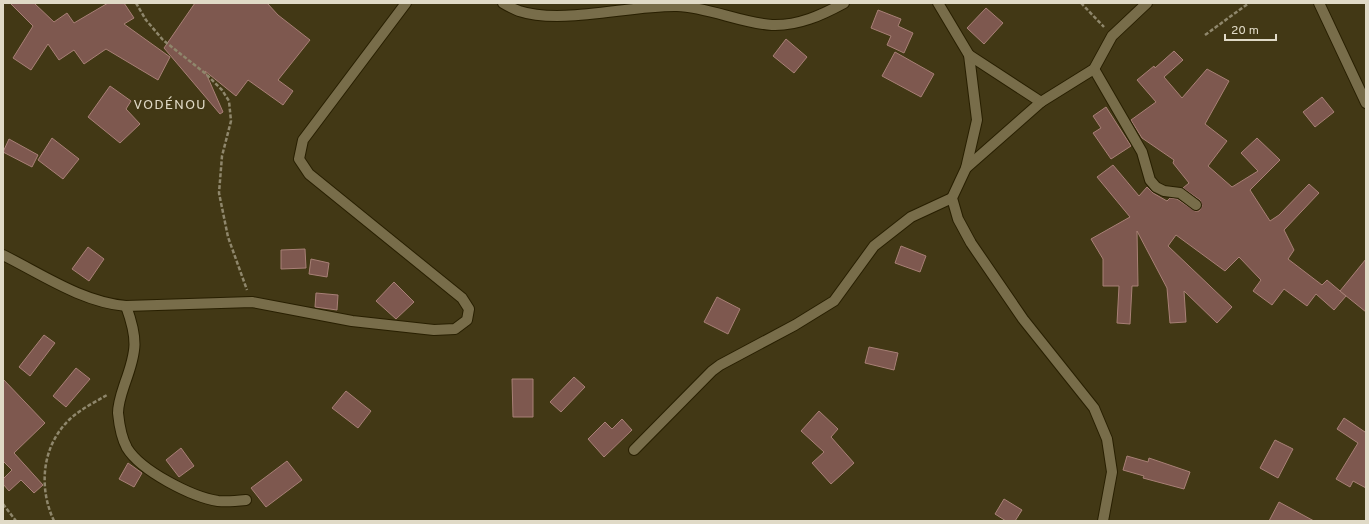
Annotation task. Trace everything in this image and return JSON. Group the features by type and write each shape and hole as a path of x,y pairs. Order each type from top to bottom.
{"street":[{"path":"3,255 88,298 107,304 126,306 252,302 352,321 434,330 455,329 466,320 469,309 462,298 309,174 299,159 303,140 406,3"},
{"path":"503,3 519,11 546,16 583,14 643,7 678,6 772,25 802,23 844,3"},
{"path":"634,450 712,371 720,365 795,325 834,301 874,246 911,217 952,198 966,168 977,120 969,55 938,3"},
{"path":"966,168 1041,102 1094,69 1112,36 1147,3"},
{"path":"1320,3 1366,103"},
{"path":"969,55 1041,102"},
{"path":"1094,69 1142,152 1150,180 1156,187 1164,191 1180,193 1196,205"},
{"path":"952,198 958,219 975,249 1023,319 1094,408 1107,439 1112,472 1102,521"},
{"path":"126,306 135,334 136,348 118,412 122,434 127,448 144,467 198,496 219,501 246,500"}],"path":[{"path":"136,3 146,20 163,40 206,74 222,90 229,100 231,121 222,156 219,193 228,237 252,302"},
{"path":"1081,3 1112,36"},
{"path":"1205,35 1249,3"},
{"path":"54,521 46,502 45,477 48,453 56,435 71,418 126,383"},
{"path":"3,504 16,521"}],"building":[{"path":"10,3 34,3 54,22 67,13 74,23 108,3 124,3 134,18 124,24 170,57 158,80 106,49 84,64 74,50 59,60 48,44 31,70 13,58 33,26"},
{"path":"195,3 267,3 278,15 310,40 278,80 293,91 283,105 248,80 236,96 205,71 223,112 220,114 164,48"},
{"path":"986,8 1003,23 984,44 967,28"},
{"path":"878,10 901,19 898,26 913,33 904,53 887,45 891,36 871,28"},
{"path":"786,39 807,57 794,73 773,56"},
{"path":"1174,51 1183,60 1164,77 1182,98 1207,69 1229,81 1205,124 1227,141 1208,166 1232,187 1258,171 1241,153 1257,138 1280,160 1250,190 1270,221 1279,215 1309,184 1319,193 1284,230 1294,250 1288,259 1322,285 1327,280 1346,296 1334,310 1316,294 1307,306 1284,289 1272,305 1253,291 1261,280 1239,257 1225,271 1176,235 1168,246 1232,307 1217,323 1184,291 1186,322 1170,323 1167,288 1137,231 1138,286 1132,286 1130,324 1117,323 1119,286 1103,286 1103,259 1091,239 1130,217 1097,177 1113,165 1139,196 1147,187 1153,193 1167,201 1170,198 1177,199 1195,211 1199,211 1202,206 1200,200 1183,188 1189,183 1173,163 1174,160 1142,138 1131,120 1156,102 1137,80 1154,66 1155,68"},
{"path":"895,52 934,74 921,97 882,76"},
{"path":"110,86 131,101 126,109 140,124 120,143 88,117"},
{"path":"1322,97 1334,112 1315,127 1303,112"},
{"path":"1106,107 1131,146 1111,159 1093,133 1101,128 1093,116"},
{"path":"52,138 79,159 63,179 38,160"},
{"path":"9,139 38,155 32,167 3,152"},
{"path":"901,246 926,256 920,272 895,263"},
{"path":"88,247 104,259 89,281 72,269"},
{"path":"305,249 306,268 281,269 281,250"},
{"path":"311,259 329,263 327,277 309,274"},
{"path":"1366,259 1366,312 1340,291"},
{"path":"394,282 414,302 396,319 376,301"},
{"path":"316,293 338,295 337,310 315,307"},
{"path":"717,297 740,309 728,334 704,322"},
{"path":"44,335 55,343 30,376 19,367"},
{"path":"869,347 898,353 894,370 865,363"},
{"path":"76,368 90,379 66,407 53,396"},
{"path":"574,377 585,387 561,412 550,402"},
{"path":"3,379 45,423 14,453 43,485 34,493 21,480 9,491 3,484 3,479 12,470 4,462 3,463"},
{"path":"512,379 533,379 533,417 513,417"},
{"path":"346,391 371,411 358,428 332,408"},
{"path":"819,411 838,429 831,437 854,463 831,484 812,463 824,452 801,431"},
{"path":"1344,418 1365,432 1366,430 1366,488 1353,481 1350,487 1336,479 1358,443 1337,429"},
{"path":"622,419 632,430 604,457 588,439 605,422 612,429"},
{"path":"1275,440 1293,449 1278,478 1260,468"},
{"path":"181,448 194,466 179,477 166,460"},
{"path":"1127,456 1148,462 1149,458 1190,472 1184,489 1143,478 1144,476 1123,470"},
{"path":"287,461 302,480 266,507 251,488"},
{"path":"128,463 142,473 134,487 119,479"},
{"path":"1004,499 1022,510 1015,521 1006,521 995,514"},
{"path":"1279,502 1314,521 1269,521"}],"district":[{"name":"VODÉNOU","path":"170,104"}]}
